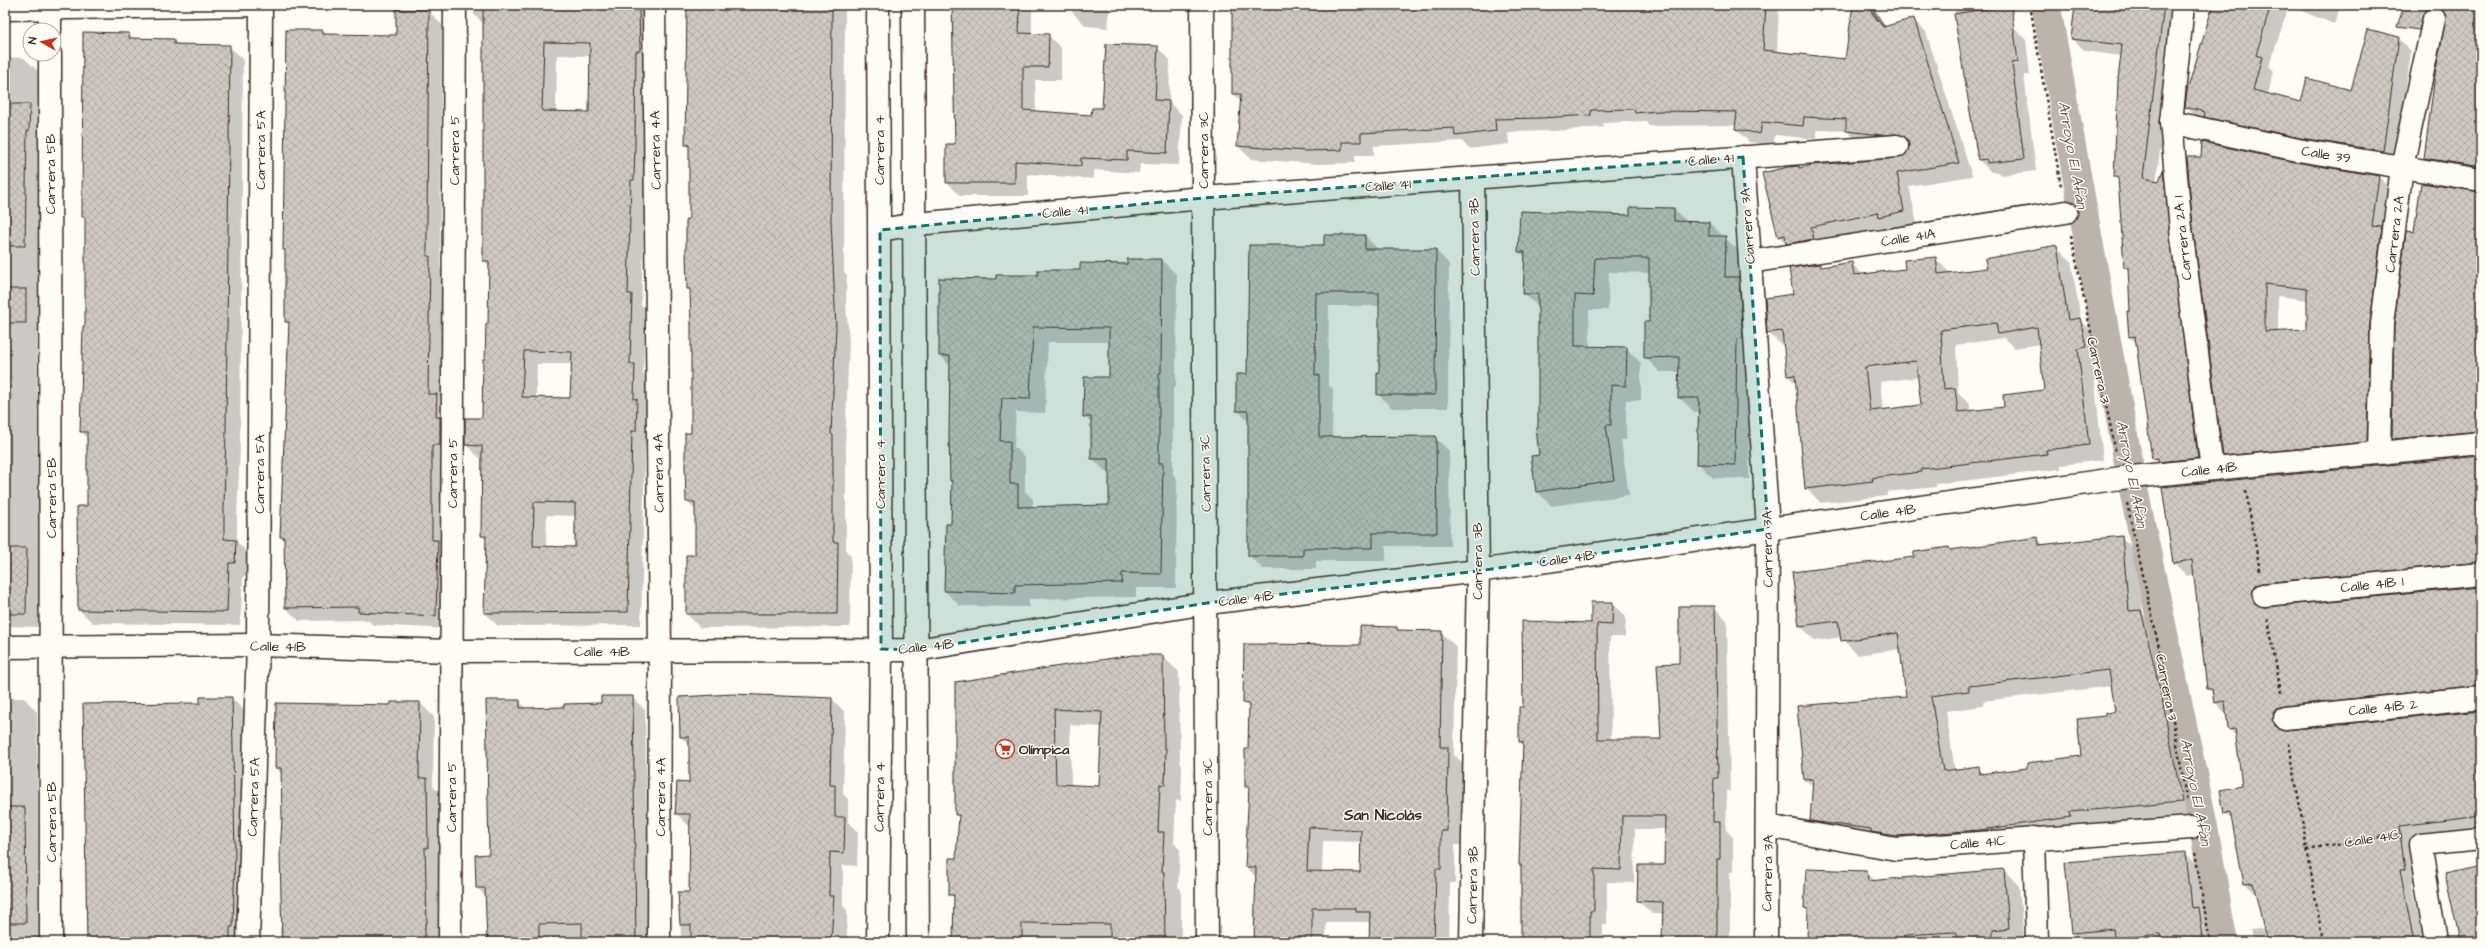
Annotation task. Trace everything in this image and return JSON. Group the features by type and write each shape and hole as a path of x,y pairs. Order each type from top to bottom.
{"street":[{"path":"5,9 50,15 260,5"},
{"name":"Carrera 5A","path":"248,942 258,645 260,5"},
{"name":"Carrera 5","path":"450,942 455,5"},
{"name":"Carrera 4A","path":"654,5 660,651 659,942"},
{"name":"Carrera 4","path":"878,5 881,649 878,942"},
{"path":"914,5 918,942"},
{"name":"Carrera 3C","path":"1202,5 1206,603 1206,942"},
{"name":"Carrera 2A 1","path":"2183,5 2172,122 2182,237 2212,469"},
{"name":"Carrera 2A","path":"2379,453 2382,324 2402,167 2434,19"},
{"name":"Carrera 5B","path":"50,62 51,942"},
{"name":"Calle 39","path":"2172,122 2298,150 2481,180"},
{"name":"Calle 41","path":"880,230 916,224 1203,198 1473,179 1897,146"},
{"name":"Carrera 3A","path":"1743,157 1768,529 1766,942"},
{"name":"Carrera 3B","path":"1471,942 1478,570 1473,179"},
{"name":"Calle 41A","path":"1750,262 2066,212"},
{"name":"Calle 41B","path":"5,647 258,645 451,650 916,650 1206,603 1478,570 2121,478 2481,443"},
{"name":"Calle 41B 1","path":"2264,595 2481,574"},
{"name":"Calle 41B 2","path":"2285,718 2481,697"},
{"name":"Calle 41C","path":"1767,826 1896,849 2191,828"},
{"path":"2034,838 2037,942"},
{"name":"Calle 41C","path":"2420,845 2481,839"},
{"path":"2420,845 2436,942"}],"path":[{"name":"Carrera 3","path":"2030,5 2066,212 2121,478 2166,679 2210,942"},
{"name":"Calle 41C","path":"2307,849 2406,833 2420,845"}],"highlighted area":[{"path":"1743,157 1768,529 1478,571 1207,603 916,650 881,649 880,230 1203,198"}],"building":[{"path":"483,5 639,5 640,51 636,51 634,180 631,180 628,294 632,294 630,364 635,364 634,399 637,399 636,431 632,431 628,612 484,613 486,536 481,536 482,446 465,445 465,418 482,418 483,359 485,359 486,324 488,324 489,261 483,261","holes":["544,42 590,43 589,112 542,111","524,351 572,352 570,398 522,397","534,502 575,503 575,547 533,546"]},
{"path":"687,5 832,6 831,221 836,327 831,434 833,435 833,542 838,542 837,614 686,614 686,555 695,555 695,502 686,502 685,467 685,433 691,433 691,324 690,289 687,289 686,253 686,219 689,219 689,145 685,145"},
{"path":"952,5 1020,5 1019,33 1049,34 1048,67 1023,67 1023,110 1091,115 1092,108 1102,108 1106,44 1158,46 1155,100 1169,101 1167,153 1127,151 1127,160 1081,158 1081,166 1015,161 1015,183 946,183 946,144 955,144"},
{"path":"1232,5 1766,5 1763,50 1845,59 1853,5 1866,5 1883,27 1914,18 1959,163 1897,173 1904,211 1879,217 1878,213 1811,227 1814,239 1786,244 1785,235 1778,237 1762,173 1788,167 1799,166 1799,168 1813,165 1898,158 1908,151 1907,139 1896,134 1881,135 1846,131 1846,119 1804,117 1803,126 1762,122 1760,134 1735,129 1737,112 1659,111 1635,113 1634,109 1591,110 1591,115 1495,119 1496,131 1455,136 1454,128 1361,133 1361,142 1342,142 1342,150 1306,151 1237,146 1241,94 1232,94"},
{"path":"2011,5 2018,62 2012,63 2024,159 1987,163 1987,159 1978,160 1954,14"},
{"path":"2075,5 2164,5 2143,178 2159,181 2163,170 2198,458 2159,462 2158,458 2152,459 2135,336 2129,337 2127,311 2130,311 2128,267 2124,267 2118,177 2114,177 2118,80 2122,45 2071,39"},
{"path":"2213,5 2271,5 2256,55 2262,57 2253,90 2301,102 2307,78 2351,90 2368,29 2399,37 2383,151 2300,138 2204,117 2205,112 2185,107 2187,91"},
{"path":"2404,5 2481,5 2481,167 2424,158 2435,75 2446,16 2442,10 2431,7 2425,11 2419,30 2397,27"},
{"path":"396,9 429,10 427,256 430,256 428,394 437,394 436,417 440,417 440,445 432,445 432,540 438,540 436,616 358,612 358,607 285,608 284,537 280,537 289,322 285,322 285,250 283,250 286,30 323,30 323,34 396,35"},
{"path":"83,32 129,33 129,38 174,39 174,44 230,45 224,539 236,540 235,563 229,563 227,612 78,610 77,506 87,506 87,432 80,432 83,326 85,326 85,217 82,217"},
{"path":"5,104 30,104 29,131 27,131 25,246 5,246"},
{"path":"2202,142 2295,162 2379,176 2372,226 2382,227 2370,324 2367,442 2223,456 2193,228 2187,157 2201,157","holes":["2265,284 2307,289 2307,330 2265,332"]},
{"path":"2421,183 2481,192 2481,431 2392,439 2394,325 2406,231 2414,232"},
{"path":"1630,207 1674,208 1674,221 1709,222 1709,236 1726,236 1725,277 1739,277 1743,338 1737,339 1735,465 1697,464 1699,398 1678,398 1679,357 1644,358 1644,322 1649,322 1649,258 1595,258 1593,296 1575,295 1575,346 1627,347 1626,386 1611,385 1611,425 1606,425 1614,480 1536,492 1531,456 1539,455 1536,428 1538,428 1538,294 1523,294 1525,252 1518,252 1520,211 1630,215"},
{"path":"1324,235 1365,235 1365,249 1436,249 1435,395 1377,395 1377,373 1379,373 1379,293 1316,293 1315,375 1319,375 1319,437 1436,436 1437,533 1373,533 1373,548 1303,548 1303,556 1248,556 1248,411 1236,411 1236,374 1247,374 1249,245 1324,245"},
{"path":"2057,245 2068,320 2080,318 2086,347 2078,349 2089,445 2046,450 2047,454 1921,469 1921,472 1872,478 1873,481 1805,489 1795,375 1787,376 1782,331 1767,333 1765,298 1793,294 1789,268 1820,264 1821,267 1852,262 1854,275 1905,269 1904,260 1936,257 1938,274 1987,268 1985,259","holes":["1996,323 1998,334 2037,327 2044,390 2003,395 2004,407 1958,412 1955,388 1944,389 1941,330","1916,361 1921,405 1870,411 1865,367"]},
{"path":"1127,259 1162,259 1161,373 1159,373 1159,463 1163,463 1161,574 1122,573 1122,583 1015,585 1015,593 944,591 946,524 951,524 952,481 950,481 949,437 950,356 939,356 939,278 996,279 996,275 1038,275 1038,270 1080,270 1080,263 1127,264","holes":["1033,327 1109,328 1109,377 1084,377 1083,417 1091,417 1091,459 1109,459 1109,505 1018,507 1018,484 1010,484 1010,441 1000,441 1002,398 1030,399"]},
{"path":"5,289 26,289 26,323 5,323"},
{"path":"2481,456 2481,562 2263,583 2256,585 2253,590 2254,603 2265,607 2481,587 2481,685 2284,706 2277,708 2273,713 2275,726 2286,730 2481,710 2481,816 2399,826 2405,870 2400,870 2414,942 2267,942 2253,883 2244,884 2230,812 2224,814 2220,790 2242,786 2235,729 2228,730 2225,701 2214,703 2212,689 2207,689 2192,560 2173,563 2162,487"},
{"path":"2122,536 2129,611 2141,610 2162,698 2182,802 2070,812 2071,817 1980,830 1897,836 1871,832 1871,829 1810,821 1813,779 1804,780 1797,706 1906,697 1898,633 1841,641 1838,621 1799,626 1792,572 1914,557 1914,552 1949,547 1950,550 2038,537 2039,545","holes":["2109,670 2115,712 2105,713 2105,716 2077,719 2081,756 2027,763 2027,768 1980,774 1979,766 1943,771 1931,696 1969,691 1969,686"]},
{"path":"5,548 27,548 26,614 5,614"},
{"path":"1591,602 1613,602 1612,625 1597,624 1598,739 1661,739 1657,664 1679,663 1679,606 1715,606 1718,778 1714,778 1713,822 1720,822 1720,859 1717,859 1717,942 1662,942 1663,902 1637,901 1638,865 1664,865 1665,816 1622,816 1621,870 1594,869 1594,911 1590,911 1590,942 1521,942 1521,865 1519,865 1523,742 1519,742 1519,707 1523,707 1522,621 1591,623"},
{"path":"1360,626 1397,627 1397,630 1442,631 1440,747 1448,747 1447,831 1441,831 1441,869 1436,869 1434,942 1369,942 1370,912 1356,912 1356,908 1312,908 1312,942 1254,942 1256,867 1245,867 1249,787 1245,787 1245,749 1248,749 1249,704 1243,703 1244,644 1360,645","holes":["1309,827 1361,830 1360,872 1307,871"]},
{"path":"1133,655 1163,655 1164,748 1166,748 1165,785 1160,784 1158,832 1164,832 1162,872 1164,872 1165,942 1110,942 1110,924 1022,923 1022,942 953,942 954,895 949,895 949,858 956,858 959,815 955,815 955,682","holes":["1054,709 1102,712 1099,786 1056,784"]},
{"path":"733,694 832,698 830,785 835,785 835,817 845,817 844,853 830,852 829,896 834,896 831,942 691,942 691,925 680,925 678,892 689,892 690,814 675,814 677,782 689,783 689,737 680,737 679,697"},
{"path":"601,696 633,696 636,942 582,942 582,923 539,924 539,942 487,942 485,888 476,888 475,855 489,854 486,700 520,700 520,708 564,707 564,704 601,703"},
{"path":"200,697 232,697 235,853 233,927 230,927 230,942 87,942 83,704 200,703"},
{"path":"391,702 420,702 419,778 427,778 428,848 425,848 427,923 425,924 425,942 282,942 280,853 282,819 281,768 275,768 276,703 390,705"},
{"path":"5,807 25,807 26,923 5,923"},
{"path":"2186,852 2192,908 2199,907 2203,938 2162,942 2161,934 2114,939 2113,929 2072,933 2065,862"},
{"path":"2481,865 2481,942 2460,942 2445,873"},
{"path":"1806,869 1867,871 1868,881 2004,869 2009,928 1993,930 1993,942 1958,942 1957,933 1954,932 1907,935 1907,942 1807,942 1808,909 1804,908"}],"waterway":[{"path":"1867,5 1883,30"},
{"name":"Arroyo El Afán","path":"2046,5 2131,477 2204,829 2223,942"}],"place":[{"name":"Olímpica","path":"1005,749"}],"district":[{"name":"San Nicolás","path":"1383,815"}]}
